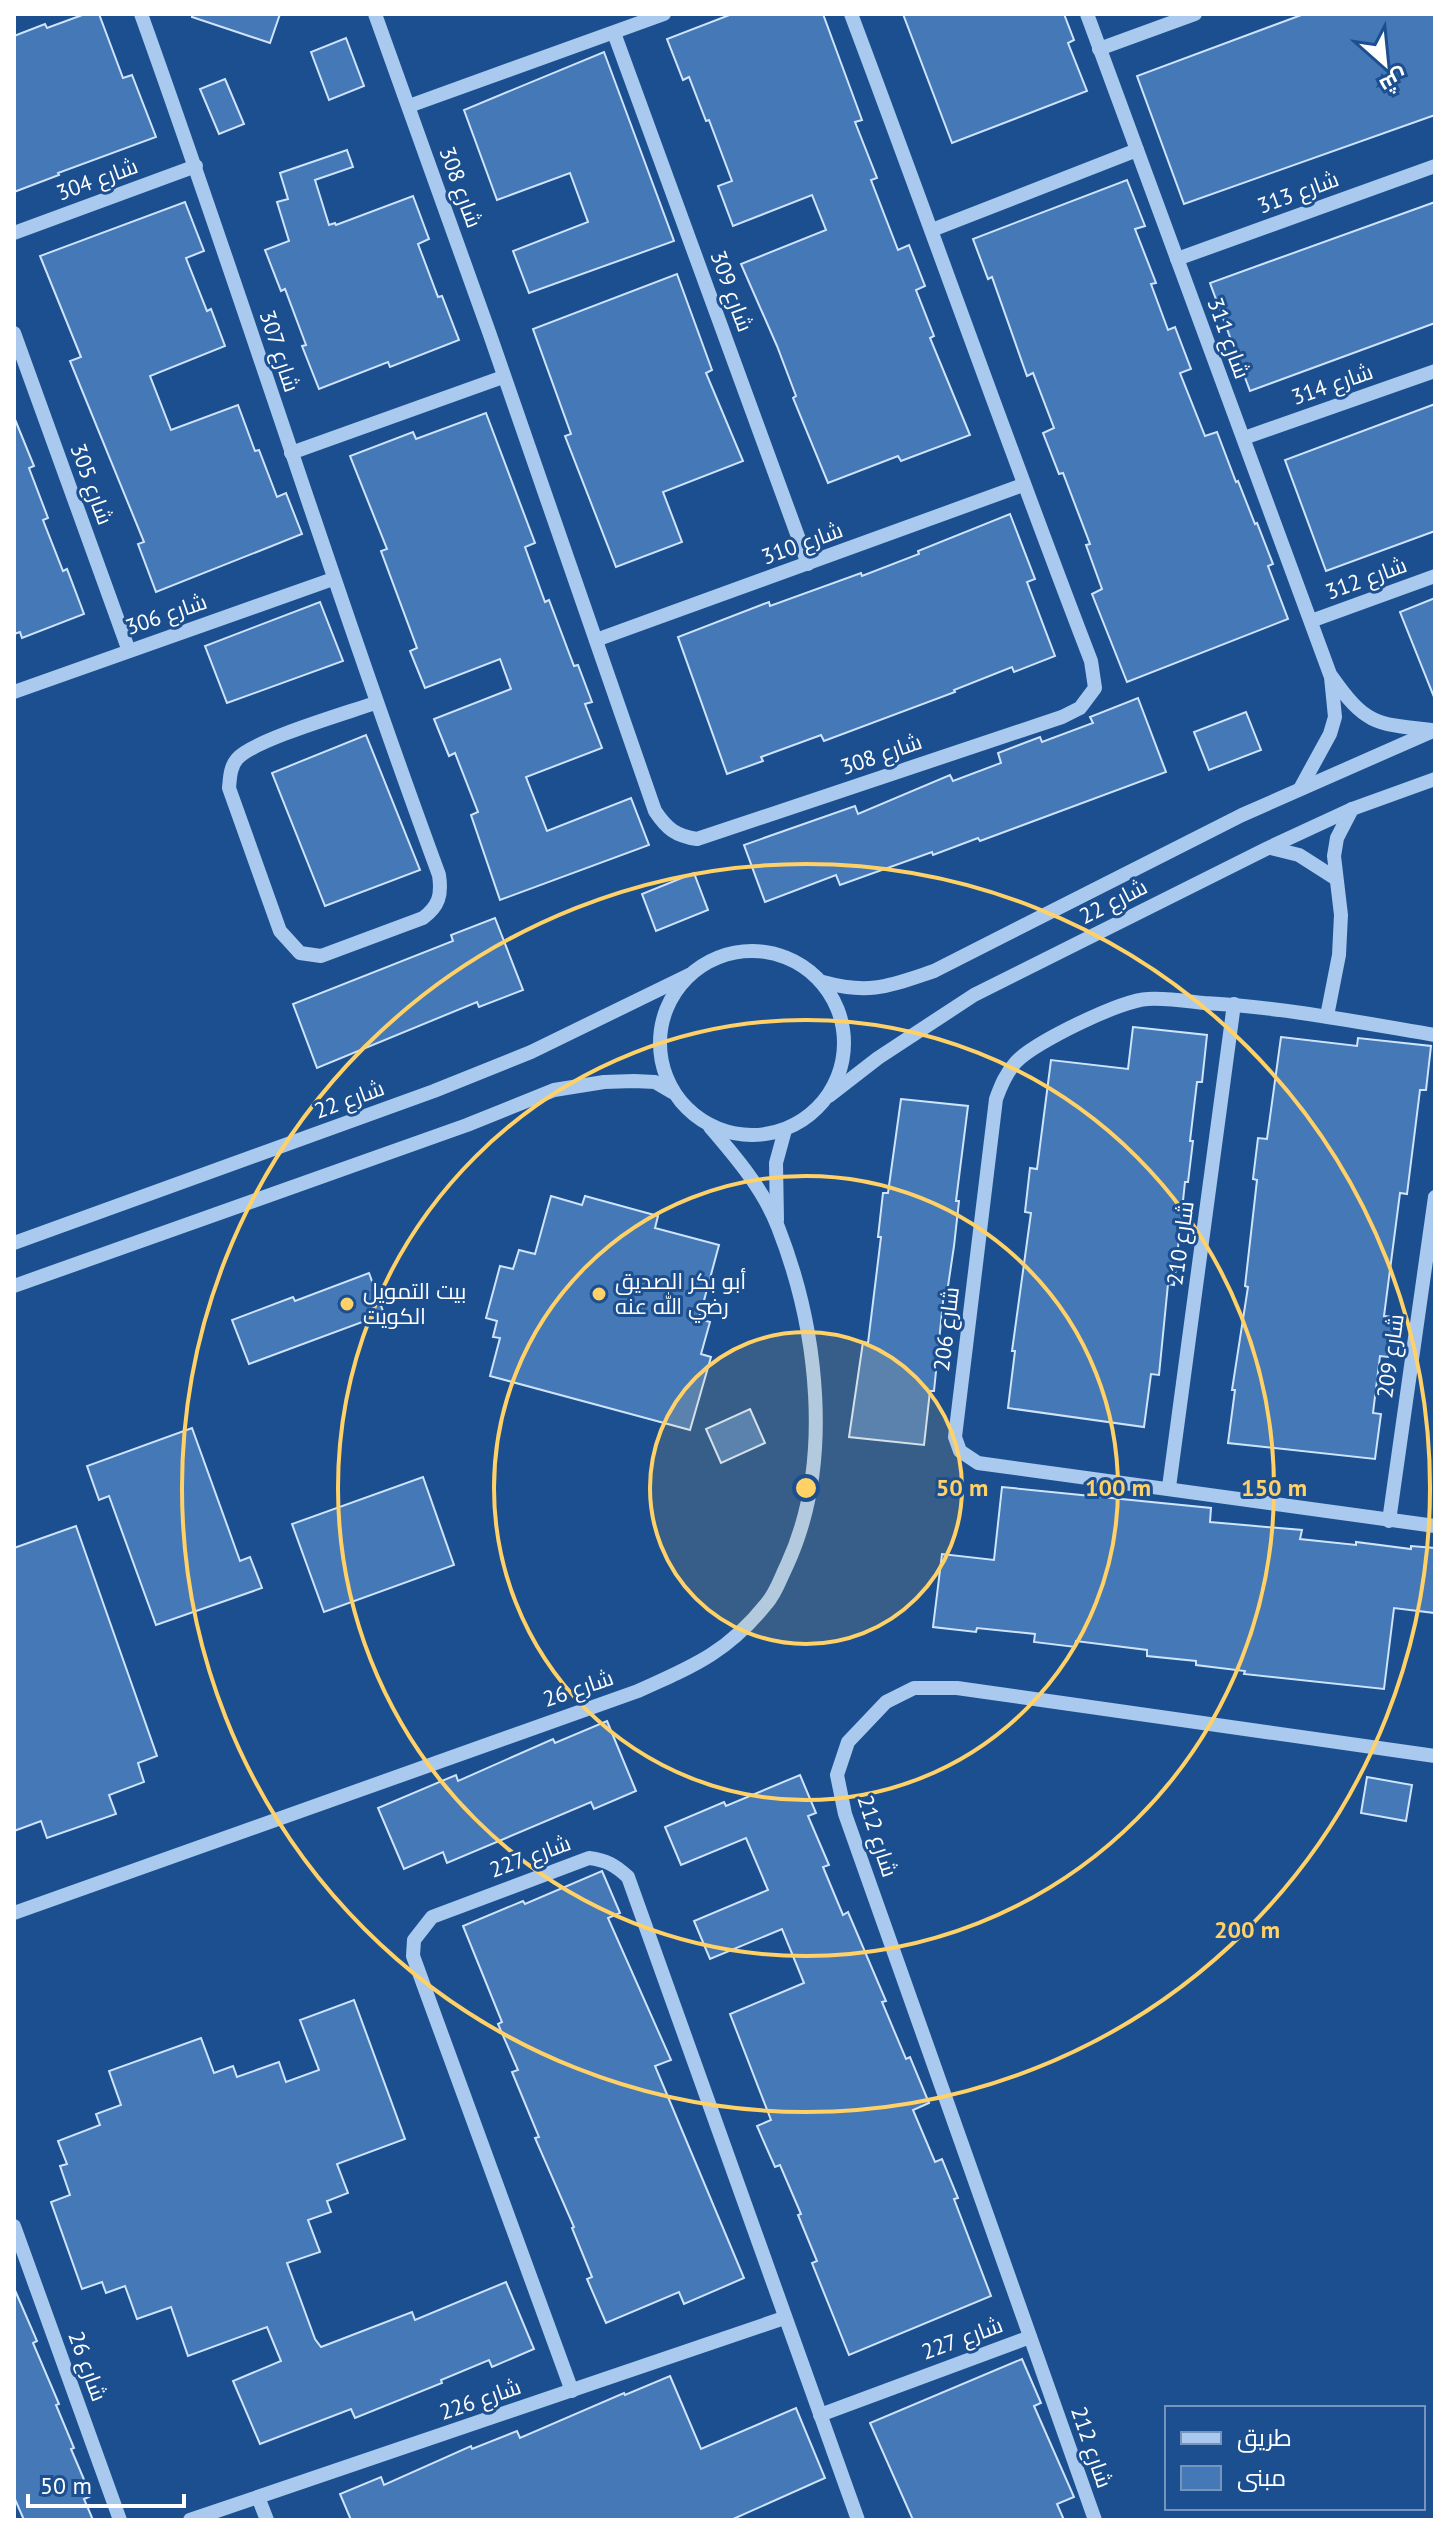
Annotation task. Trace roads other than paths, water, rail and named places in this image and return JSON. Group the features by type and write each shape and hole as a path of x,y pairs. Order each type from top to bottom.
{"street":[{"name":"شارع 307","path":"141,14 196,166 375,703 439,875 439,901 423,918 321,956 300,953 280,931 229,788 230,774 235,761 254,746 375,703"},
{"name":"شارع 308","path":"375,14 655,811 666,827 680,836 697,839 1062,717 1080,708 1095,688 1091,661 1023,485 851,14"},
{"path":"409,106 664,14"},
{"name":"شارع 311","path":"1087,14 1331,677 1335,717 1330,734 1301,787"},
{"path":"1099,49 1195,14"},
{"name":"شارع 309","path":"614,33 808,564"},
{"path":"932,230 1137,150"},
{"name":"شارع 304","path":"14,233 196,166"},
{"name":"شارع 313","path":"1177,259 1435,166"},
{"name":"شارع 305","path":"14,333 129,651"},
{"name":"شارع 314","path":"1244,438 1435,371"},
{"path":"291,453 503,377"},
{"name":"شارع 310","path":"596,640 1023,485"},
{"name":"شارع 312","path":"1311,621 1435,576"},
{"name":"شارع 306","path":"14,692 333,579"},
{"name":"شارع 311","path":"1331,677 1353,707 1372,719 1390,725 1435,730"},
{"name":"شارع 22","path":"823,982 850,989 882,989 934,971 1301,787 1435,730"},
{"name":"شارع 22","path":"829,1096 878,1058 974,995 1268,848 1352,809 1435,779"},
{"path":"1327,1016 1339,955 1341,915 1335,878 1337,838 1352,809"},
{"path":"1268,848 1299,855 1335,878"},
{"path":"14,1286 467,1125 554,1090 604,1082 655,1082 672,1092 689,1112 710,1127 747,1136 785,1130 810,1116 829,1096 842,1068 845,1038 839,1008 823,982 800,963 773,952 743,951 714,958 689,975 670,1000 660,1031 661,1063 672,1092"},
{"name":"شارع 22","path":"14,1243 448,1086 531,1052 689,975"},
{"name":"شارع 206","path":"1435,1035 1234,1004 1146,999 1075,1025 1018,1059 1004,1078 996,1099 955,1437 960,1451 978,1463 1435,1526"},
{"name":"شارع 210","path":"1169,1487 1234,1004"},
{"name":"شارع 26","path":"710,1127 734,1156 778,1224"},
{"name":"شارع 26","path":"14,1913 638,1691 700,1663 735,1638 770,1600 792,1555 808,1504 815,1444 815,1375 805,1319 778,1224 776,1163 785,1130"},
{"name":"شارع 209","path":"1389,1521 1435,1197"},
{"name":"شارع 212","path":"1095,2520 845,1814 837,1775 848,1742 886,1702 914,1688 957,1688 1435,1756"},
{"name":"شارع 227","path":"572,2391 413,1956 414,1940 432,1917 589,1858 616,1865 628,1877 858,2520"},
{"name":"شارع 26","path":"14,2226 120,2520"},
{"name":"شارع 226","path":"190,2520 784,2318"},
{"name":"شارع 227","path":"820,2415 1030,2337"},
{"path":"258,2497 267,2520"}],"place":[{"name":"أبو بكر الصديق رضي الله عنه","path":"599,1294"},
{"name":"بيت التمويل الكويت","path":"347,1304"}]}
